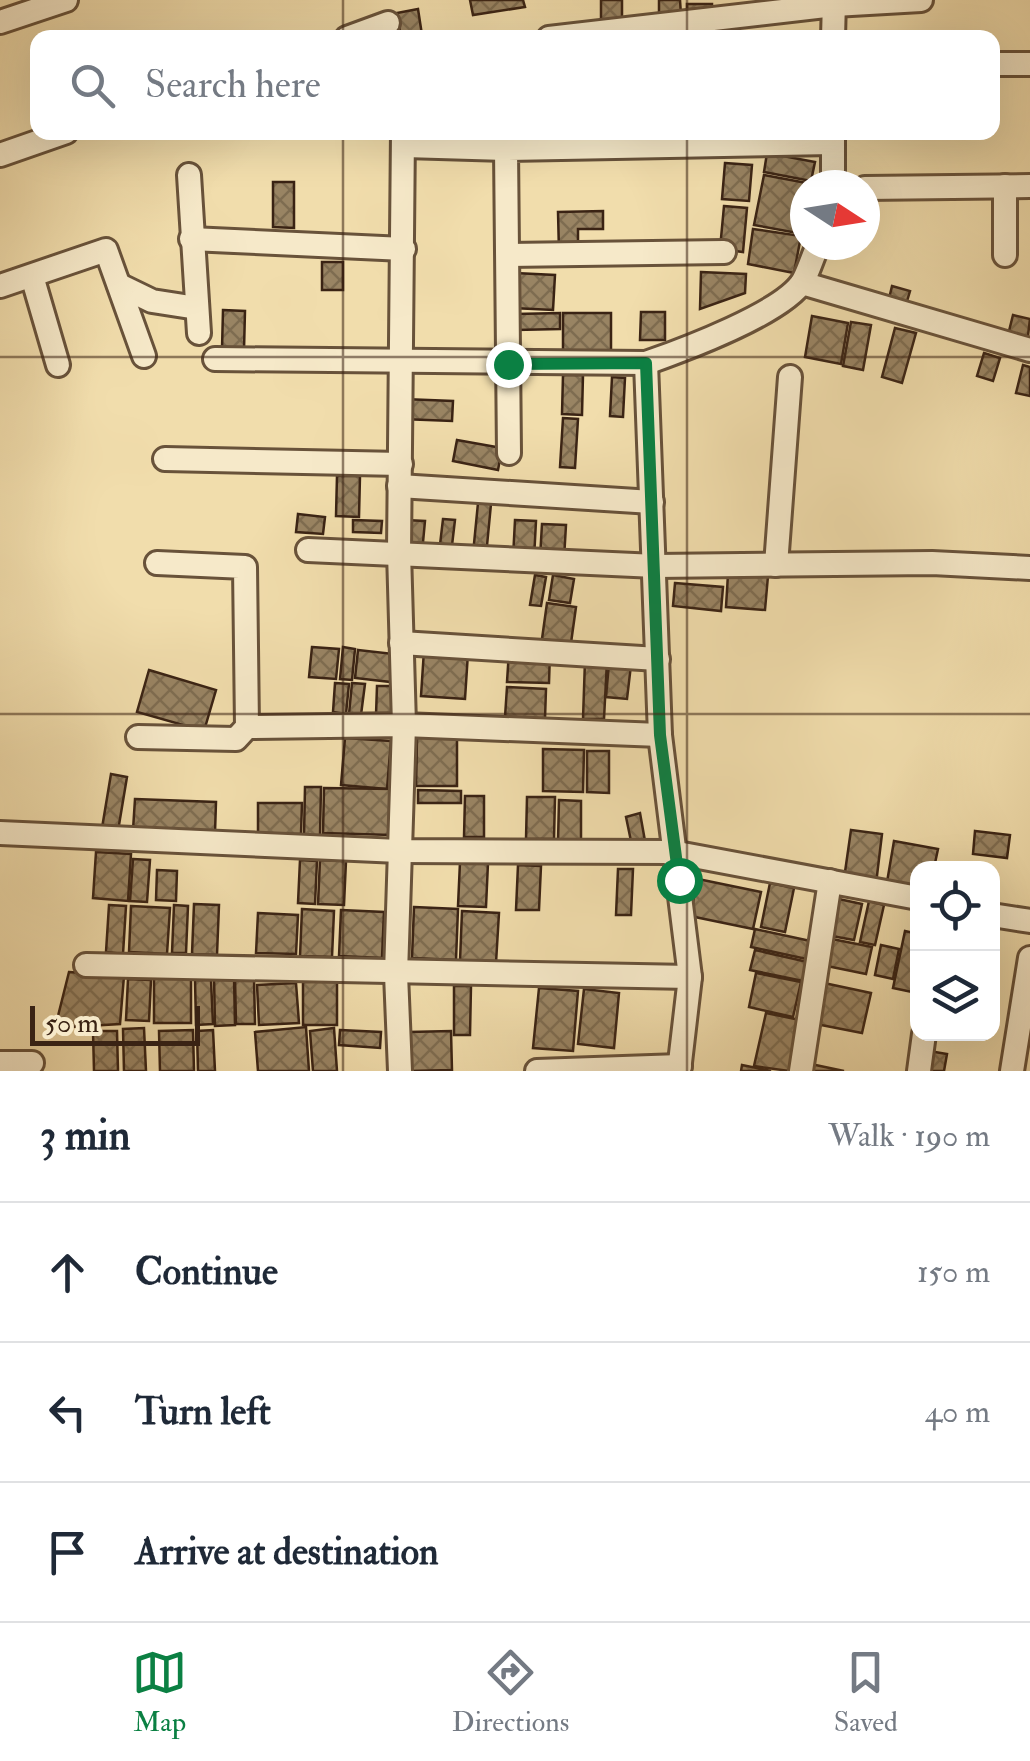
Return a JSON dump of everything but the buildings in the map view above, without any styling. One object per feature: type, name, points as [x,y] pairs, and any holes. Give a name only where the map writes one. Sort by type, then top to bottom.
[{"type":"street","points":[[0,22],[66,0]]},
{"type":"street","points":[[613,30],[834,2],[920,0]]},
{"type":"street","points":[[834,2],[834,30]]},
{"type":"street","points":[[1000,64],[1030,64]]},
{"type":"street","points":[[0,155],[43,140]]},
{"type":"street","points":[[400,1071],[396,974],[404,725],[399,552],[404,140]]},
{"type":"street","points":[[414,140],[506,149],[774,140]]},
{"type":"street","points":[[832,170],[833,140]]},
{"type":"street","points":[[506,149],[509,453]]},
{"type":"street","points":[[190,175],[199,333]]},
{"type":"street","points":[[1005,186],[1005,255]]},
{"type":"street","points":[[880,188],[1030,186]]},
{"type":"street","points":[[191,239],[404,249]]},
{"type":"street","points":[[0,286],[100,249],[110,254],[144,356]]},
{"type":"street","points":[[508,255],[724,252]]},
{"type":"street","points":[[215,358],[646,363],[703,342],[785,299],[802,283],[812,260]]},
{"type":"street","points":[[32,276],[58,365]]},
{"type":"street","points":[[802,283],[1030,350]]},
{"type":"street","points":[[118,285],[152,301],[197,308]]},
{"type":"street","points":[[537,1071],[680,1068],[690,977],[660,735],[646,363]]},
{"type":"street","points":[[776,564],[790,377]]},
{"type":"street","points":[[165,460],[400,475],[652,502]]},
{"type":"street","points":[[308,550],[656,566],[932,563],[1030,568]]},
{"type":"street","points":[[138,737],[236,739],[247,727],[245,568],[157,563]]},
{"type":"street","points":[[401,643],[658,659]]},
{"type":"street","points":[[247,727],[404,725],[660,735]]},
{"type":"street","points":[[0,833],[399,851],[672,852],[910,896]]},
{"type":"street","points":[[801,1071],[830,880]]},
{"type":"street","points":[[1000,916],[1030,921]]},
{"type":"street","points":[[1012,1071],[1030,958]]},
{"type":"street","points":[[86,965],[690,977]]},
{"type":"street","points":[[919,1071],[923,1041]]},
{"type":"street","points":[[0,1062],[32,1063]]},
{"type":"route","points":[[508,364],[646,363],[660,735],[672,852],[679,880]]}]
